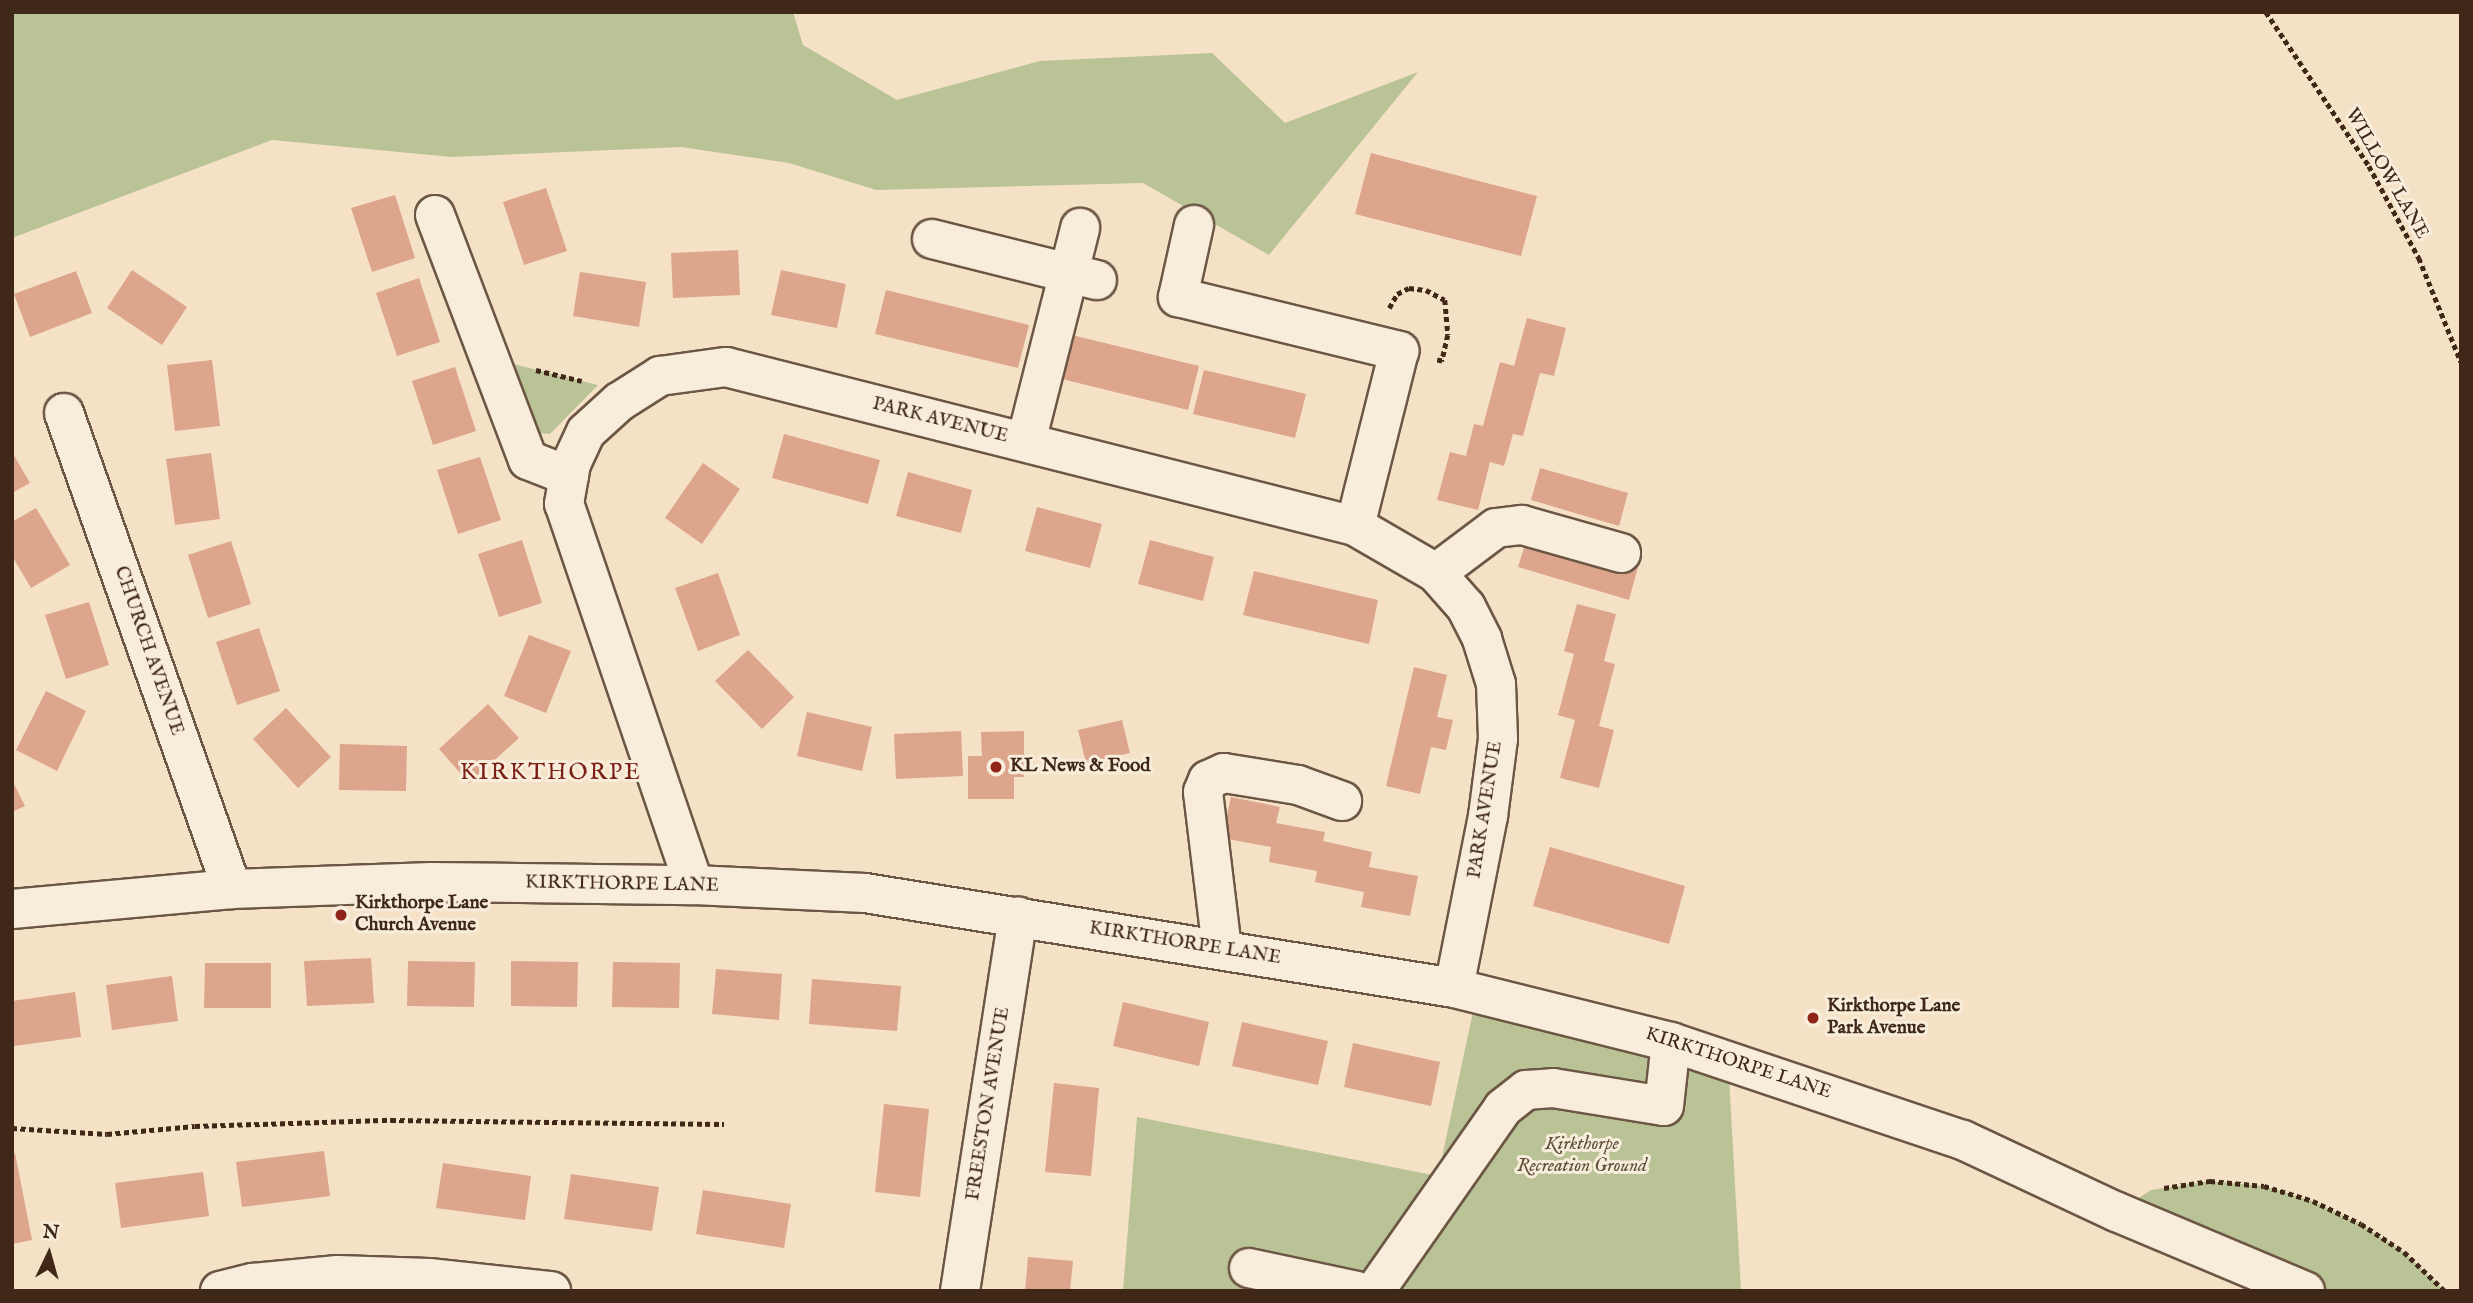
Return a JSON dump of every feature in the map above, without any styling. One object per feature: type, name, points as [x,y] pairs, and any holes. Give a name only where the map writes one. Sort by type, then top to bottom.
[{"type":"street","points":[[435,215],[528,460],[569,476]]},
{"type":"street","points":[[1194,225],[1178,297],[1399,351],[1355,526]]},
{"type":"street","points":[[1026,442],[1083,276],[1080,228]]},
{"type":"street","points":[[932,239],[1083,276]]},
{"type":"street","name":"PARK AVENUE","points":[[694,885],[564,504],[569,476],[586,432],[632,393],[660,376],[726,367],[1355,526],[1436,573],[1466,607],[1482,639],[1496,684],[1497,711],[1488,816],[1454,988]]},
{"type":"street","name":"CHURCH AVENUE","points":[[64,413],[232,889]]},
{"type":"street","points":[[1436,573],[1496,528],[1522,525],[1620,552]]},
{"type":"street","points":[[1222,950],[1203,792],[1208,780],[1224,773],[1237,775],[1298,785],[1342,801]]},
{"type":"street","name":"KIRKTHORPE LANE","points":[[12,909],[232,889],[432,882],[694,885],[865,893],[1454,988],[1671,1042],[1963,1140],[2117,1212],[2305,1291]]},
{"type":"street","name":"FREESTON AVENUE","points":[[960,1291],[1018,916]]},
{"type":"street","points":[[1375,1291],[1503,1108],[1526,1090],[1553,1088],[1664,1106],[1671,1042]]},
{"type":"street","points":[[1249,1268],[1357,1291]]},
{"type":"street","points":[[219,1291],[253,1283],[338,1275],[429,1278],[551,1291]]},
{"type":"path","name":"WILLOW LANE","points":[[2266,12],[2369,166],[2419,258],[2461,362]]},
{"type":"path","points":[[491,362],[632,393]]},
{"type":"path","points":[[12,1128],[107,1135],[195,1126],[391,1120],[724,1124]]},
{"type":"path","points":[[2117,1212],[2151,1190],[2210,1181],[2264,1186],[2313,1201],[2361,1224],[2404,1252],[2445,1291]]},
{"type":"green space","points":[[12,12],[793,12],[803,45],[897,100],[1040,61],[1212,53],[1285,123],[1418,72],[1269,255],[1143,183],[876,190],[789,163],[681,147],[452,157],[272,140],[12,238]]},
{"type":"green space","points":[[505,362],[598,385],[550,434],[537,433]]},
{"type":"green space","name":"Kirkthorpe Recreation Ground","points":[[1477,993],[1728,1059],[1741,1291],[1123,1291],[1137,1117],[1438,1176]]},
{"type":"green space","points":[[2210,1181],[2264,1186],[2313,1201],[2361,1224],[2404,1252],[2445,1291],[2305,1291],[2117,1212],[2151,1190]]},
{"type":"building","points":[[1371,153],[1537,196],[1521,256],[1355,214]]},
{"type":"building","points":[[546,188],[567,251],[524,265],[503,202]]},
{"type":"building","points":[[395,195],[415,258],[372,272],[351,208]]},
{"type":"building","points":[[738,250],[740,295],[673,298],[671,253]]},
{"type":"building","points":[[132,270],[187,307],[162,345],[107,308]]},
{"type":"building","points":[[781,270],[846,284],[837,328],[771,315]]},
{"type":"building","points":[[76,271],[92,313],[30,337],[14,294]]},
{"type":"building","points":[[580,272],[646,282],[639,327],[573,316]]},
{"type":"building","points":[[419,278],[440,342],[397,356],[376,293]]},
{"type":"building","points":[[886,290],[1029,325],[1018,368],[875,334]]},
{"type":"building","points":[[1527,318],[1566,328],[1554,376],[1540,373],[1523,436],[1513,434],[1504,466],[1490,462],[1478,510],[1437,500],[1450,452],[1466,456],[1474,424],[1483,426],[1500,362],[1514,366]]},
{"type":"building","points":[[1072,335],[1199,366],[1188,410],[1062,379]]},
{"type":"building","points":[[212,360],[220,426],[175,431],[167,365]]},
{"type":"building","points":[[455,367],[476,431],[433,445],[412,381]]},
{"type":"building","points":[[1204,370],[1306,394],[1295,438],[1193,414]]},
{"type":"building","points":[[784,434],[880,460],[868,504],[772,478]]},
{"type":"building","points":[[12,452],[30,483],[12,493]]},
{"type":"building","points":[[211,453],[220,519],[175,525],[166,459]]},
{"type":"building","points":[[480,457],[501,520],[458,534],[437,470]]},
{"type":"building","points":[[703,463],[740,489],[702,544],[665,518]]},
{"type":"building","points":[[1540,468],[1628,493],[1619,526],[1531,500]]},
{"type":"building","points":[[908,472],[972,490],[961,533],[896,516]]},
{"type":"building","points":[[1037,507],[1102,524],[1090,568],[1025,551]]},
{"type":"building","points":[[36,508],[70,565],[31,588],[12,556],[12,522]]},
{"type":"building","points":[[1528,535],[1638,567],[1629,600],[1518,567]]},
{"type":"building","points":[[522,540],[542,603],[499,617],[478,554]]},
{"type":"building","points":[[1150,540],[1214,557],[1203,601],[1138,584]]},
{"type":"building","points":[[231,541],[251,604],[208,618],[188,555]]},
{"type":"building","points":[[1254,571],[1378,600],[1369,644],[1243,615]]},
{"type":"building","points":[[718,573],[740,635],[698,651],[675,588]]},
{"type":"building","points":[[89,602],[109,665],[66,679],[45,615]]},
{"type":"building","points":[[1577,604],[1616,614],[1604,661],[1615,664],[1599,726],[1614,730],[1599,788],[1560,778],[1575,720],[1558,715],[1574,654],[1564,651]]},
{"type":"building","points":[[259,628],[280,691],[237,705],[216,642]]},
{"type":"building","points":[[529,635],[571,651],[546,713],[504,696]]},
{"type":"building","points":[[748,650],[794,697],[762,729],[715,681]]},
{"type":"building","points":[[1414,667],[1447,675],[1437,717],[1453,720],[1446,750],[1431,747],[1420,794],[1386,786]]},
{"type":"building","points":[[46,691],[86,711],[57,771],[16,750]]},
{"type":"building","points":[[488,704],[519,738],[469,783],[439,749]]},
{"type":"building","points":[[286,708],[331,757],[298,788],[253,739]]},
{"type":"building","points":[[807,712],[872,727],[862,771],[797,756]]},
{"type":"building","points":[[1122,720],[1130,753],[1086,763],[1078,730]]},
{"type":"building","points":[[961,731],[963,776],[896,779],[894,734]]},
{"type":"building","name":"KL News & Food","points":[[1024,731],[1024,777],[1014,777],[1014,799],[968,799],[968,756],[982,756],[981,732]]},
{"type":"building","points":[[340,744],[407,746],[406,791],[339,790]]},
{"type":"building","points":[[12,780],[25,806],[12,812]]},
{"type":"building","points":[[1231,797],[1280,807],[1276,823],[1325,832],[1323,841],[1372,852],[1369,867],[1418,876],[1410,916],[1361,907],[1364,892],[1315,882],[1317,871],[1269,862],[1271,847],[1222,838]]},
{"type":"building","points":[[1550,847],[1685,886],[1669,944],[1533,906]]},
{"type":"building","points":[[371,958],[374,1003],[307,1006],[304,961]]},
{"type":"building","points":[[408,961],[475,962],[474,1007],[407,1006]]},
{"type":"building","points":[[511,961],[578,962],[577,1007],[511,1006]]},
{"type":"building","points":[[613,962],[680,963],[679,1008],[612,1007]]},
{"type":"building","points":[[205,963],[271,963],[271,1008],[204,1008]]},
{"type":"building","points":[[716,969],[782,974],[779,1020],[712,1014]]},
{"type":"building","points":[[172,976],[178,1021],[112,1030],[106,985]]},
{"type":"building","points":[[812,979],[901,986],[897,1031],[809,1024]]},
{"type":"building","points":[[75,992],[81,1037],[14,1046],[12,1001]]},
{"type":"building","points":[[1123,1002],[1209,1022],[1199,1066],[1113,1046]]},
{"type":"building","points":[[1242,1022],[1328,1041],[1318,1085],[1232,1066]]},
{"type":"building","points":[[1353,1043],[1440,1062],[1431,1106],[1344,1087]]},
{"type":"building","points":[[1054,1083],[1099,1088],[1091,1176],[1045,1172]]},
{"type":"building","points":[[884,1104],[929,1109],[920,1197],[875,1192]]},
{"type":"building","points":[[324,1151],[330,1196],[242,1207],[236,1162]]},
{"type":"building","points":[[15,1153],[32,1240],[12,1244],[12,1154]]},
{"type":"building","points":[[443,1163],[531,1176],[525,1220],[436,1208]]},
{"type":"building","points":[[203,1172],[209,1216],[121,1228],[115,1183]]},
{"type":"building","points":[[571,1174],[659,1187],[652,1231],[564,1219]]},
{"type":"building","points":[[703,1190],[791,1204],[784,1248],[696,1234]]},
{"type":"building","points":[[1028,1257],[1073,1261],[1070,1291],[1025,1291]]},
{"type":"place","name":"KL News & Food","points":[[996,767]]},
{"type":"place","name":"Kirkthorpe Lane Church Avenue","points":[[341,915]]},
{"type":"place","name":"Kirkthorpe Lane Park Avenue","points":[[1813,1018]]},
{"type":"district","name":"KIRKTHORPE","points":[[551,773]]}]
